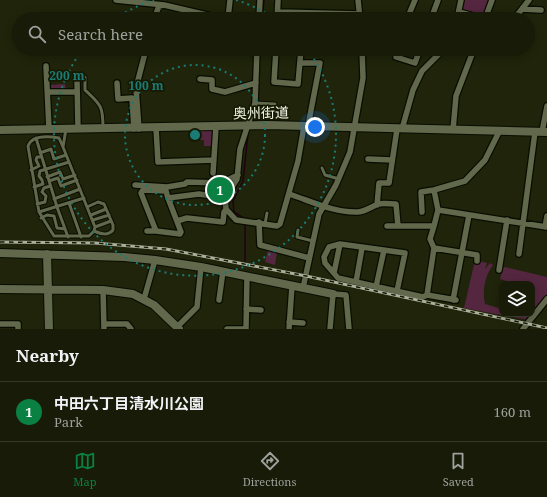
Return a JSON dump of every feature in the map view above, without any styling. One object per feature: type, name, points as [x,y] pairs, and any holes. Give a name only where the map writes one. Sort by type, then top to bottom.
[{"type":"street","points":[[116,0],[153,1],[195,12]]},
{"type":"street","points":[[174,7],[176,0]]},
{"type":"street","points":[[229,12],[230,0]]},
{"type":"street","points":[[259,12],[260,0]]},
{"type":"street","points":[[358,0],[359,12]]},
{"type":"street","points":[[410,12],[414,0]]},
{"type":"street","points":[[434,12],[438,0]]},
{"type":"street","points":[[459,12],[461,0]]},
{"type":"street","points":[[488,12],[492,0]]},
{"type":"street","points":[[520,12],[529,0]]},
{"type":"street","points":[[278,1],[278,12]]},
{"type":"street","points":[[156,12],[157,9],[164,5]]},
{"type":"street","points":[[522,9],[541,10]]},
{"type":"street","points":[[136,129],[136,88],[144,56]]},
{"type":"street","points":[[177,221],[187,218],[223,222],[226,208],[225,198],[238,175],[240,149],[247,126],[258,103],[256,83],[257,56]]},
{"type":"street","points":[[276,56],[274,82],[298,84],[300,56]]},
{"type":"street","points":[[303,288],[319,214],[339,179],[348,159],[363,78],[362,56]]},
{"type":"street","points":[[396,56],[415,63],[418,56]]},
{"type":"street","points":[[377,205],[379,183],[389,183],[392,160],[399,129],[413,90],[422,71],[437,56]]},
{"type":"street","points":[[453,130],[456,96],[471,56]]},
{"type":"street","points":[[226,208],[236,220],[246,220],[277,226],[280,224],[298,161],[320,63],[300,63]]},
{"type":"street","points":[[46,66],[49,129]]},
{"type":"street","points":[[200,79],[212,80],[212,89],[225,92],[256,83]]},
{"type":"street","points":[[77,80],[78,129]]},
{"type":"street","points":[[117,83],[118,99],[132,98],[136,129]]},
{"type":"street","points":[[48,92],[77,92]]},
{"type":"street","points":[[519,254],[547,106]]},
{"type":"street","name":"奥州街道","points":[[0,130],[306,126],[542,132]]},
{"type":"street","points":[[213,173],[216,127]]},
{"type":"street","points":[[156,128],[158,162],[214,160]]},
{"type":"street","points":[[422,212],[422,192],[466,181],[485,160],[500,130]]},
{"type":"street","points":[[368,159],[392,160]]},
{"type":"street","points":[[135,185],[168,187],[185,184],[187,182],[221,183],[238,175]]},
{"type":"street","points":[[148,231],[180,234],[181,232],[166,191],[143,190],[141,193],[156,231]]},
{"type":"street","points":[[427,295],[434,248],[430,239],[438,210],[434,190]]},
{"type":"street","points":[[168,198],[199,194],[225,198]]},
{"type":"street","points":[[289,194],[325,205],[331,209],[359,212],[369,210],[377,205],[396,204],[398,226]]},
{"type":"street","points":[[438,210],[546,227],[547,216]]},
{"type":"street","points":[[397,291],[405,253],[340,244],[329,247],[324,257],[325,262],[338,278],[423,297],[427,295],[455,300],[469,215]]},
{"type":"street","points":[[499,270],[507,220]]},
{"type":"street","points":[[262,223],[260,245],[309,258]]},
{"type":"street","points":[[387,226],[434,226]]},
{"type":"street","points":[[334,273],[340,244]]},
{"type":"street","points":[[356,282],[362,248]]},
{"type":"street","points":[[434,248],[477,255],[477,261]]},
{"type":"street","points":[[376,287],[384,250]]},
{"type":"street","points":[[0,253],[124,257],[155,260],[201,267],[333,294],[346,295],[349,329]]},
{"type":"street","points":[[47,254],[48,329]]},
{"type":"street","points":[[144,299],[155,260]]},
{"type":"street","points":[[0,289],[103,290],[127,292],[154,305],[178,328],[197,307],[201,267]]},
{"type":"street","points":[[219,300],[223,272]]},
{"type":"street","points":[[227,329],[246,329],[247,276]]},
{"type":"street","points":[[289,329],[292,286]]},
{"type":"street","points":[[103,290],[104,326],[127,324],[131,329]]},
{"type":"street","points":[[330,329],[333,294]]},
{"type":"street","points":[[523,329],[547,299]]},
{"type":"street","points":[[246,309],[261,310]]},
{"type":"street","points":[[289,322],[303,323]]},
{"type":"street","points":[[0,324],[18,324],[18,329]]},
{"type":"lane","points":[[85,77],[85,90],[98,103],[103,112],[103,129]]},
{"type":"lane","points":[[258,103],[275,104]]},
{"type":"lane","points":[[63,147],[66,129]]},
{"type":"lane","points":[[36,138],[54,199],[68,237]]},
{"type":"lane","points":[[36,138],[59,138],[63,147],[95,227],[94,231],[88,236],[54,236],[39,212],[27,148],[30,141],[36,138]]},
{"type":"lane","points":[[40,152],[50,150],[54,158],[66,155]]},
{"type":"lane","points":[[31,170],[39,166],[36,160],[37,158],[41,157]]},
{"type":"lane","points":[[34,187],[43,184],[39,173],[69,162]]},
{"type":"lane","points":[[322,168],[325,175],[339,179]]},
{"type":"lane","points":[[47,176],[60,172],[63,179],[75,175]]},
{"type":"lane","points":[[49,181],[58,178],[61,186],[77,180]]},
{"type":"lane","points":[[37,204],[45,202],[46,196],[42,192],[44,188],[50,186]]},
{"type":"lane","points":[[54,199],[80,189]]},
{"type":"lane","points":[[39,212],[84,198]]},
{"type":"lane","points":[[87,207],[101,202],[104,204],[112,221],[113,225],[111,232],[101,234],[94,231]]},
{"type":"lane","points":[[69,203],[81,237]]},
{"type":"lane","points":[[90,215],[106,209]]},
{"type":"lane","points":[[262,223],[267,213]]},
{"type":"lane","points":[[42,218],[47,215],[54,216],[57,228],[65,229]]},
{"type":"lane","points":[[93,220],[109,215]]},
{"type":"lane","points":[[95,227],[112,221]]},
{"type":"lane","points":[[298,230],[297,237],[313,241]]},
{"type":"shaded area","points":[[464,0],[488,0],[484,12],[471,12],[462,7]]},
{"type":"shaded area","points":[[65,84],[66,89],[50,90],[50,85]]},
{"type":"shaded area","points":[[194,131],[214,131],[213,146],[204,146],[204,140],[194,140]]},
{"type":"shaded area","points":[[236,178],[225,196],[211,194],[212,184]]},
{"type":"shaded area","points":[[268,250],[277,252],[275,265],[265,262]]},
{"type":"shaded area","points":[[475,260],[487,263],[485,269],[490,263],[493,265],[488,273],[485,283],[485,304],[499,308],[499,315],[464,308]]},
{"type":"shaded area","points":[[505,267],[547,277],[547,294],[535,312],[535,281],[506,281],[500,279],[503,268]]},
{"type":"shaded area","points":[[512,317],[532,317],[528,320]]},
{"type":"waterway","points":[[263,12],[264,0]]},
{"type":"waterway","points":[[253,121],[258,104]]},
{"type":"waterway","points":[[245,219],[234,212],[233,201],[243,181],[248,134]]},
{"type":"waterway","points":[[245,223],[245,261]]},
{"type":"railway","points":[[0,242],[95,243],[166,249],[306,276],[547,328]]},
{"type":"place","name":"中田六丁目清水川公園","points":[[220,190]]}]
